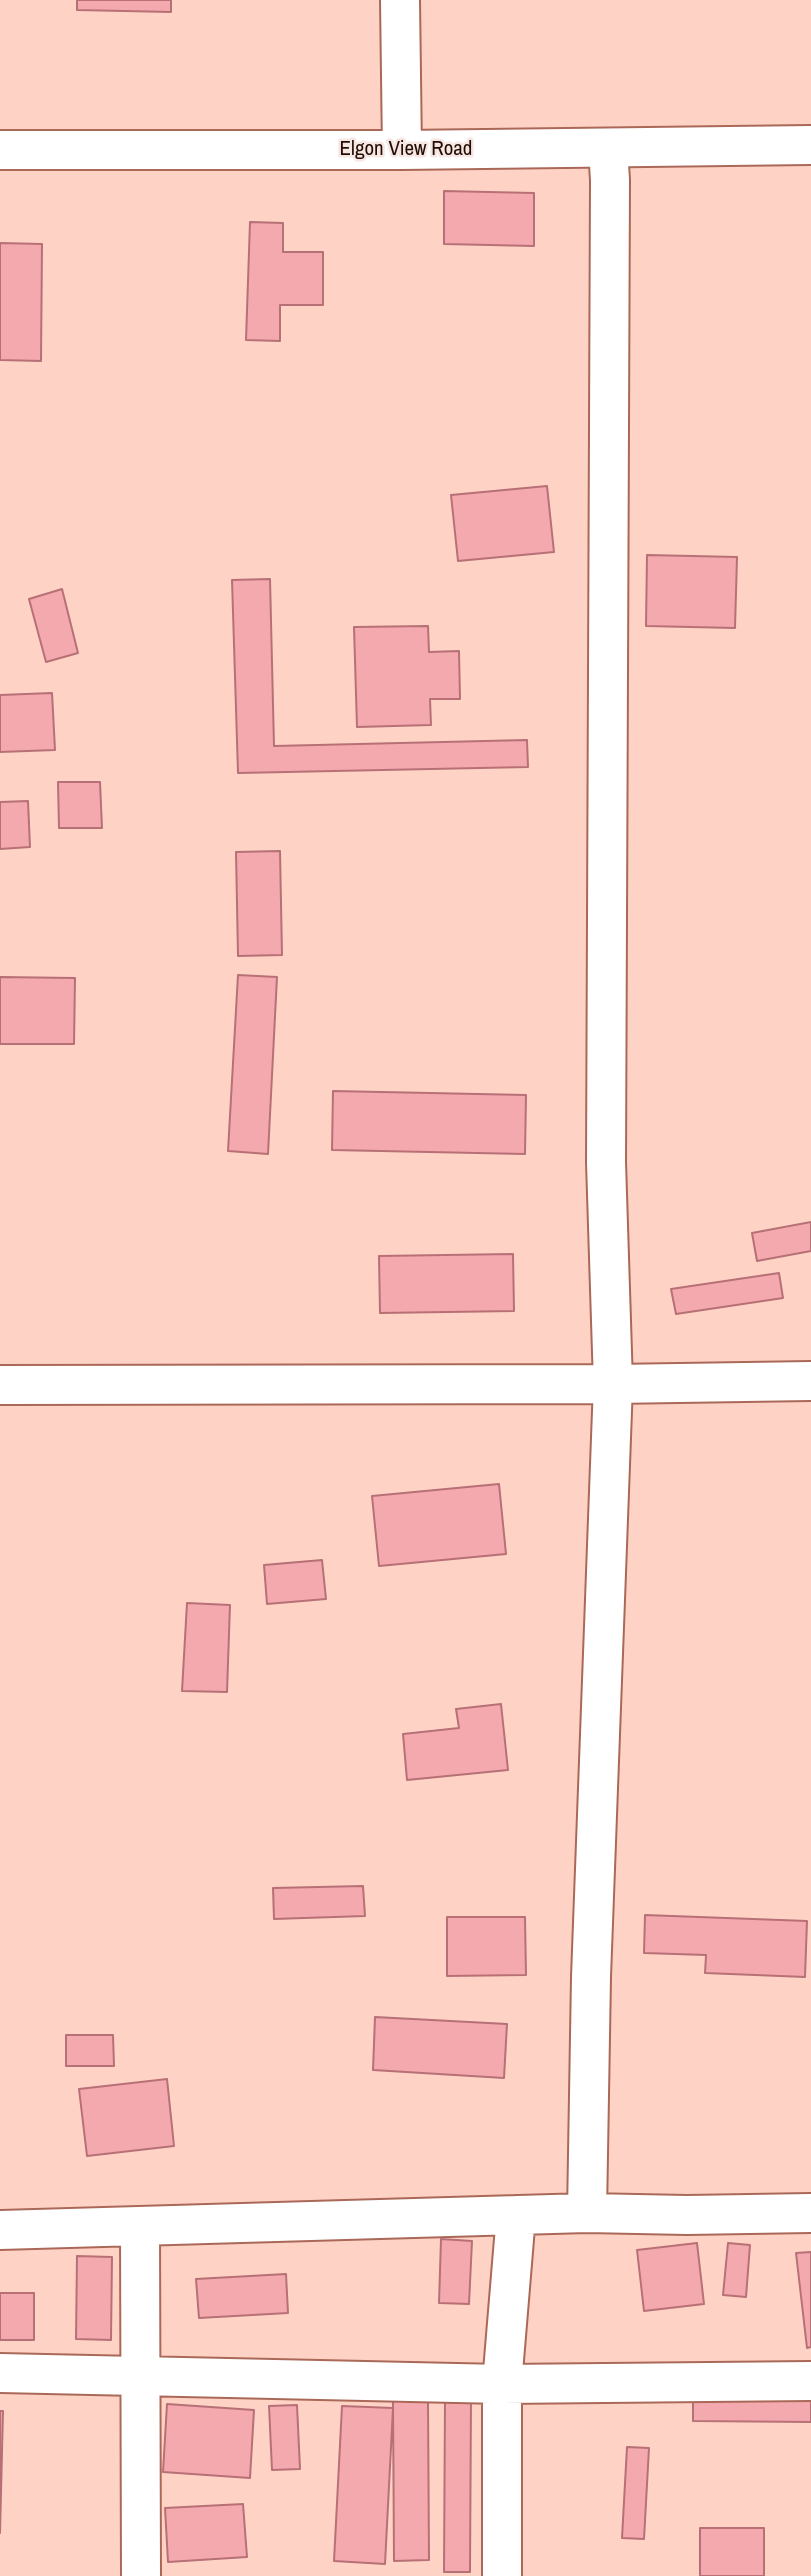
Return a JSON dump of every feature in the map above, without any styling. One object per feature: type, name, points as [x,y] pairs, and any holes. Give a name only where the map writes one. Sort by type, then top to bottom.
[{"type":"street","points":[[400,0],[402,150]]},
{"type":"street","name":"Elgon View Road","points":[[0,150],[402,150],[811,145]]},
{"type":"street","points":[[587,2213],[591,2004],[613,1384],[606,1162],[610,221],[608,148]]},
{"type":"street","points":[[0,1385],[811,1381]]},
{"type":"street","points":[[0,2230],[587,2213],[687,2216],[811,2214]]},
{"type":"street","points":[[502,2576],[502,2384],[516,2215]]},
{"type":"street","points":[[140,2227],[141,2576]]},
{"type":"street","points":[[0,2373],[502,2384],[811,2381]]},
{"type":"building","points":[[77,0],[171,0],[171,12],[77,10]]},
{"type":"building","points":[[444,191],[534,193],[534,246],[444,244]]},
{"type":"building","points":[[250,222],[283,223],[283,252],[323,252],[323,305],[280,305],[280,341],[246,340]]},
{"type":"building","points":[[0,243],[42,244],[41,361],[0,360]]},
{"type":"building","points":[[547,486],[554,552],[458,561],[451,495]]},
{"type":"building","points":[[647,555],[737,557],[735,628],[646,626]]},
{"type":"building","points":[[270,579],[274,746],[527,740],[528,767],[238,773],[232,580]]},
{"type":"building","points":[[62,589],[78,653],[46,662],[29,599]]},
{"type":"building","points":[[428,626],[429,652],[459,651],[460,699],[430,699],[431,725],[357,727],[354,627]]},
{"type":"building","points":[[52,693],[55,750],[0,752],[0,695]]},
{"type":"building","points":[[58,782],[100,782],[102,828],[59,828]]},
{"type":"building","points":[[28,801],[30,847],[0,849],[0,802]]},
{"type":"building","points":[[280,851],[282,955],[238,956],[236,852]]},
{"type":"building","points":[[238,975],[277,977],[268,1154],[228,1151]]},
{"type":"building","points":[[0,977],[75,978],[74,1044],[0,1044]]},
{"type":"building","points":[[333,1091],[526,1095],[525,1154],[332,1150]]},
{"type":"building","points":[[811,1222],[811,1251],[757,1261],[752,1233]]},
{"type":"building","points":[[513,1254],[514,1311],[380,1313],[379,1256]]},
{"type":"building","points":[[779,1273],[783,1298],[676,1314],[671,1289]]},
{"type":"building","points":[[499,1484],[506,1554],[379,1566],[372,1496]]},
{"type":"building","points":[[322,1560],[326,1599],[267,1604],[264,1565]]},
{"type":"building","points":[[187,1603],[230,1605],[227,1692],[182,1691]]},
{"type":"building","points":[[501,1704],[508,1770],[407,1780],[403,1734],[459,1728],[456,1709]]},
{"type":"building","points":[[363,1886],[365,1916],[274,1919],[273,1888]]},
{"type":"building","points":[[645,1915],[807,1921],[805,1977],[705,1973],[706,1955],[644,1953]]},
{"type":"building","points":[[447,1917],[525,1917],[526,1975],[447,1976]]},
{"type":"building","points":[[375,2017],[507,2024],[504,2078],[373,2070]]},
{"type":"building","points":[[66,2035],[113,2035],[114,2066],[66,2066]]},
{"type":"building","points":[[167,2079],[174,2146],[87,2156],[79,2089]]},
{"type":"building","points":[[441,2239],[472,2241],[469,2304],[439,2303]]},
{"type":"building","points":[[697,2243],[704,2304],[644,2311],[637,2250]]},
{"type":"building","points":[[728,2243],[750,2245],[746,2297],[723,2295]]},
{"type":"building","points":[[811,2252],[811,2347],[807,2348],[796,2253]]},
{"type":"building","points":[[77,2256],[112,2257],[111,2340],[76,2339]]},
{"type":"building","points":[[286,2274],[288,2313],[199,2318],[196,2279]]},
{"type":"building","points":[[0,2293],[34,2293],[34,2340],[0,2340]]},
{"type":"building","points":[[445,2396],[471,2396],[470,2572],[444,2572]]},
{"type":"building","points":[[693,2397],[811,2398],[811,2422],[693,2421]]},
{"type":"building","points":[[393,2401],[428,2401],[429,2560],[394,2561]]},
{"type":"building","points":[[167,2404],[254,2410],[250,2478],[163,2472]]},
{"type":"building","points":[[297,2405],[300,2469],[272,2470],[269,2406]]},
{"type":"building","points":[[342,2406],[393,2408],[385,2564],[334,2561]]},
{"type":"building","points":[[0,2411],[3,2411],[0,2533]]},
{"type":"building","points":[[627,2447],[649,2448],[644,2539],[622,2538]]},
{"type":"building","points":[[243,2504],[247,2557],[168,2562],[165,2508]]},
{"type":"building","points":[[700,2528],[764,2528],[764,2576],[700,2576]]}]
